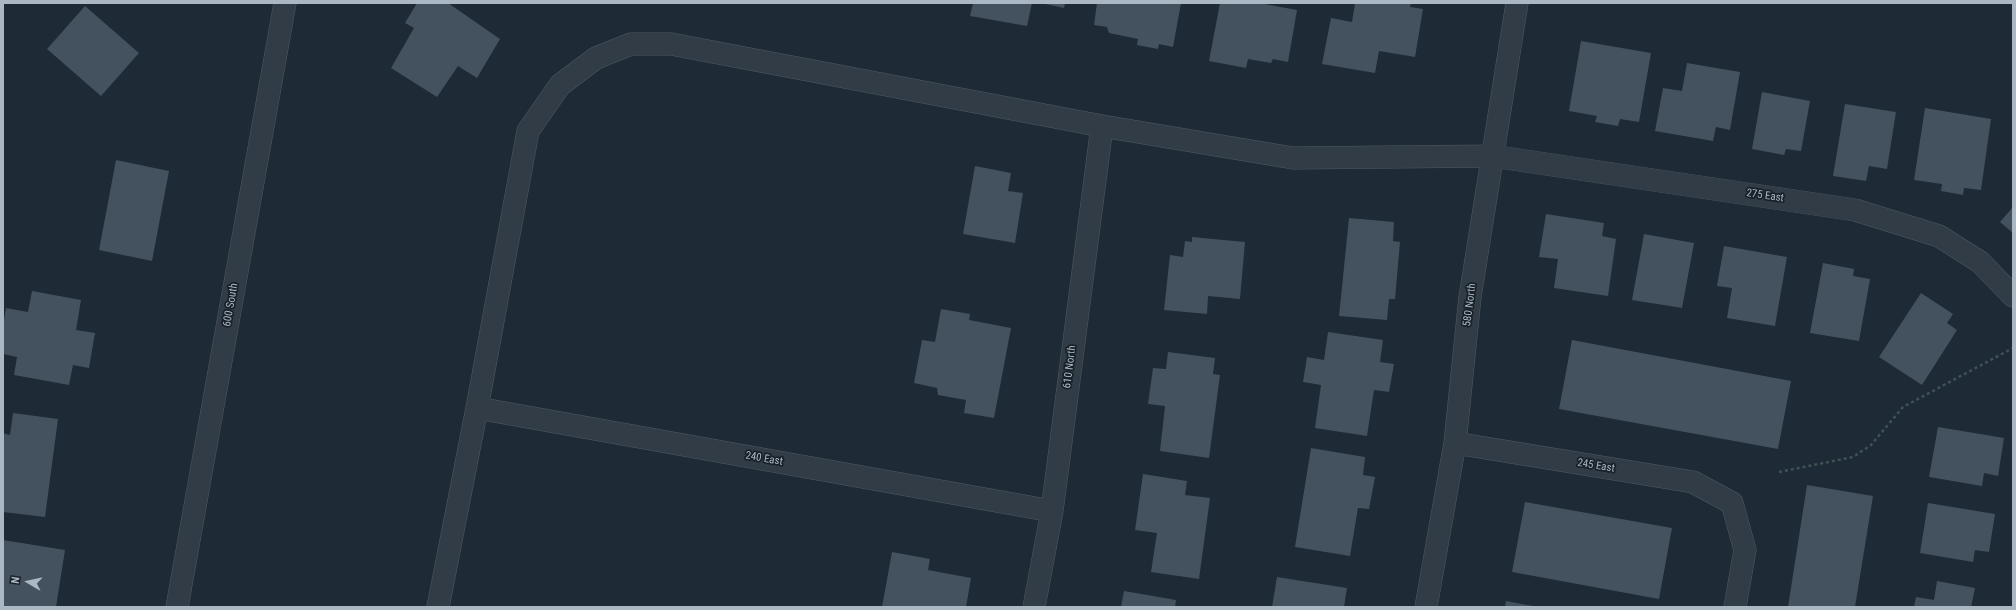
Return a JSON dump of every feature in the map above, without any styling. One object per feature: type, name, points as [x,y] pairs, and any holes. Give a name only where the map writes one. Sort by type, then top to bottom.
[{"type":"street","name":"600 South","points":[[177,607],[285,3]]},
{"type":"street","name":"580 North","points":[[1426,607],[1455,443],[1470,297],[1517,3]]},
{"type":"street","name":"275 East","points":[[438,607],[477,408],[528,131],[560,85],[596,58],[631,44],[670,44],[1102,126],[1293,158],[1492,156],[1855,210],[1939,236],[1980,262],[2013,296]]},
{"type":"street","name":"610 North","points":[[1034,607],[1052,511],[1102,126]]},
{"type":"street","name":"240 East","points":[[477,408],[1052,511]]},
{"type":"street","name":"245 East","points":[[1455,443],[1693,482],[1732,503],[1745,550],[1735,607]]},
{"type":"path","points":[[1780,472],[1853,457],[1871,445],[1903,407],[2013,348]]},
{"type":"building","points":[[417,3],[448,3],[500,39],[477,78],[458,66],[437,97],[391,68],[414,28],[405,23]]},
{"type":"building","points":[[973,3],[1032,3],[1027,26],[970,16]]},
{"type":"building","points":[[1041,3],[1065,3],[1064,8]]},
{"type":"building","points":[[1097,3],[1181,3],[1173,47],[1159,44],[1158,49],[1137,45],[1138,39],[1109,33],[1107,27],[1094,25]]},
{"type":"building","points":[[1220,3],[1259,3],[1297,10],[1288,62],[1273,59],[1271,63],[1248,59],[1246,68],[1209,61]]},
{"type":"building","points":[[1355,3],[1411,3],[1410,7],[1423,9],[1415,57],[1379,51],[1375,73],[1322,64],[1331,18],[1352,22]]},
{"type":"building","points":[[85,6],[139,53],[101,96],[47,49]]},
{"type":"building","points":[[1581,41],[1651,53],[1639,122],[1620,119],[1618,126],[1595,122],[1597,116],[1569,111]]},
{"type":"building","points":[[1687,63],[1740,72],[1730,130],[1716,127],[1713,141],[1655,131],[1663,88],[1682,91]]},
{"type":"building","points":[[1762,92],[1810,101],[1801,151],[1786,149],[1784,155],[1752,149]]},
{"type":"building","points":[[1845,104],[1896,112],[1887,169],[1869,166],[1866,181],[1833,176]]},
{"type":"building","points":[[1925,108],[1991,119],[1981,190],[1964,188],[1963,195],[1941,191],[1942,184],[1914,180]]},
{"type":"building","points":[[116,160],[169,171],[152,261],[99,250]]},
{"type":"building","points":[[975,166],[1011,173],[1008,191],[1023,193],[1015,243],[963,234]]},
{"type":"building","points":[[2013,207],[2013,233],[2000,222]]},
{"type":"building","points":[[1546,214],[1604,223],[1602,236],[1616,239],[1608,296],[1554,288],[1558,259],[1539,257]]},
{"type":"building","points":[[1349,218],[1394,222],[1393,241],[1400,242],[1395,299],[1389,299],[1387,320],[1339,316]]},
{"type":"building","points":[[1644,234],[1694,243],[1682,308],[1632,300]]},
{"type":"building","points":[[1192,237],[1245,242],[1240,299],[1208,296],[1207,314],[1164,310],[1170,255],[1183,257],[1185,241],[1192,242]]},
{"type":"building","points":[[1724,246],[1787,257],[1775,326],[1727,318],[1732,288],[1717,286]]},
{"type":"building","points":[[1823,263],[1854,269],[1853,276],[1870,279],[1859,341],[1810,333]]},
{"type":"building","points":[[32,291],[81,300],[76,330],[95,333],[89,368],[73,365],[69,385],[14,375],[17,357],[3,354],[3,326],[6,308],[28,312]]},
{"type":"building","points":[[1921,293],[1953,314],[1947,323],[1957,330],[1922,385],[1879,357]]},
{"type":"building","points":[[941,309],[970,314],[969,320],[1011,328],[994,418],[964,413],[966,400],[938,395],[937,388],[914,383],[922,340],[935,342]]},
{"type":"building","points":[[1328,332],[1383,340],[1380,362],[1394,364],[1389,392],[1374,390],[1367,436],[1315,428],[1321,385],[1303,382],[1307,357],[1324,360]]},
{"type":"building","points":[[1572,340],[1791,381],[1778,449],[1559,409]]},
{"type":"building","points":[[1168,352],[1215,358],[1213,374],[1220,375],[1209,458],[1160,451],[1165,406],[1148,404],[1153,368],[1166,369]]},
{"type":"building","points":[[13,413],[58,419],[45,517],[3,512],[3,433],[10,435]]},
{"type":"building","points":[[1938,427],[2004,438],[1998,476],[1984,473],[1982,486],[1929,477]]},
{"type":"building","points":[[1311,448],[1365,457],[1363,475],[1375,477],[1369,509],[1358,508],[1350,556],[1295,547]]},
{"type":"building","points":[[1143,474],[1187,481],[1185,495],[1210,498],[1199,579],[1151,572],[1157,533],[1135,530]]},
{"type":"building","points":[[1807,485],[1873,496],[1855,607],[1788,607]]},
{"type":"building","points":[[1525,502],[1672,528],[1659,599],[1512,572]]},
{"type":"building","points":[[1928,503],[1995,514],[1989,552],[1975,550],[1973,562],[1920,553]]},
{"type":"building","points":[[3,540],[65,550],[56,607],[3,607]]},
{"type":"building","points":[[892,552],[930,559],[928,570],[971,578],[966,607],[882,607]]},
{"type":"building","points":[[1277,577],[1347,588],[1344,607],[1272,607]]},
{"type":"building","points":[[1937,581],[1975,588],[1971,607],[1914,607],[1916,597],[1934,600]]},
{"type":"building","points":[[1124,591],[1176,600],[1175,607],[1121,607]]},
{"type":"building","points":[[1506,601],[1533,606],[1533,607],[1505,607]]}]
